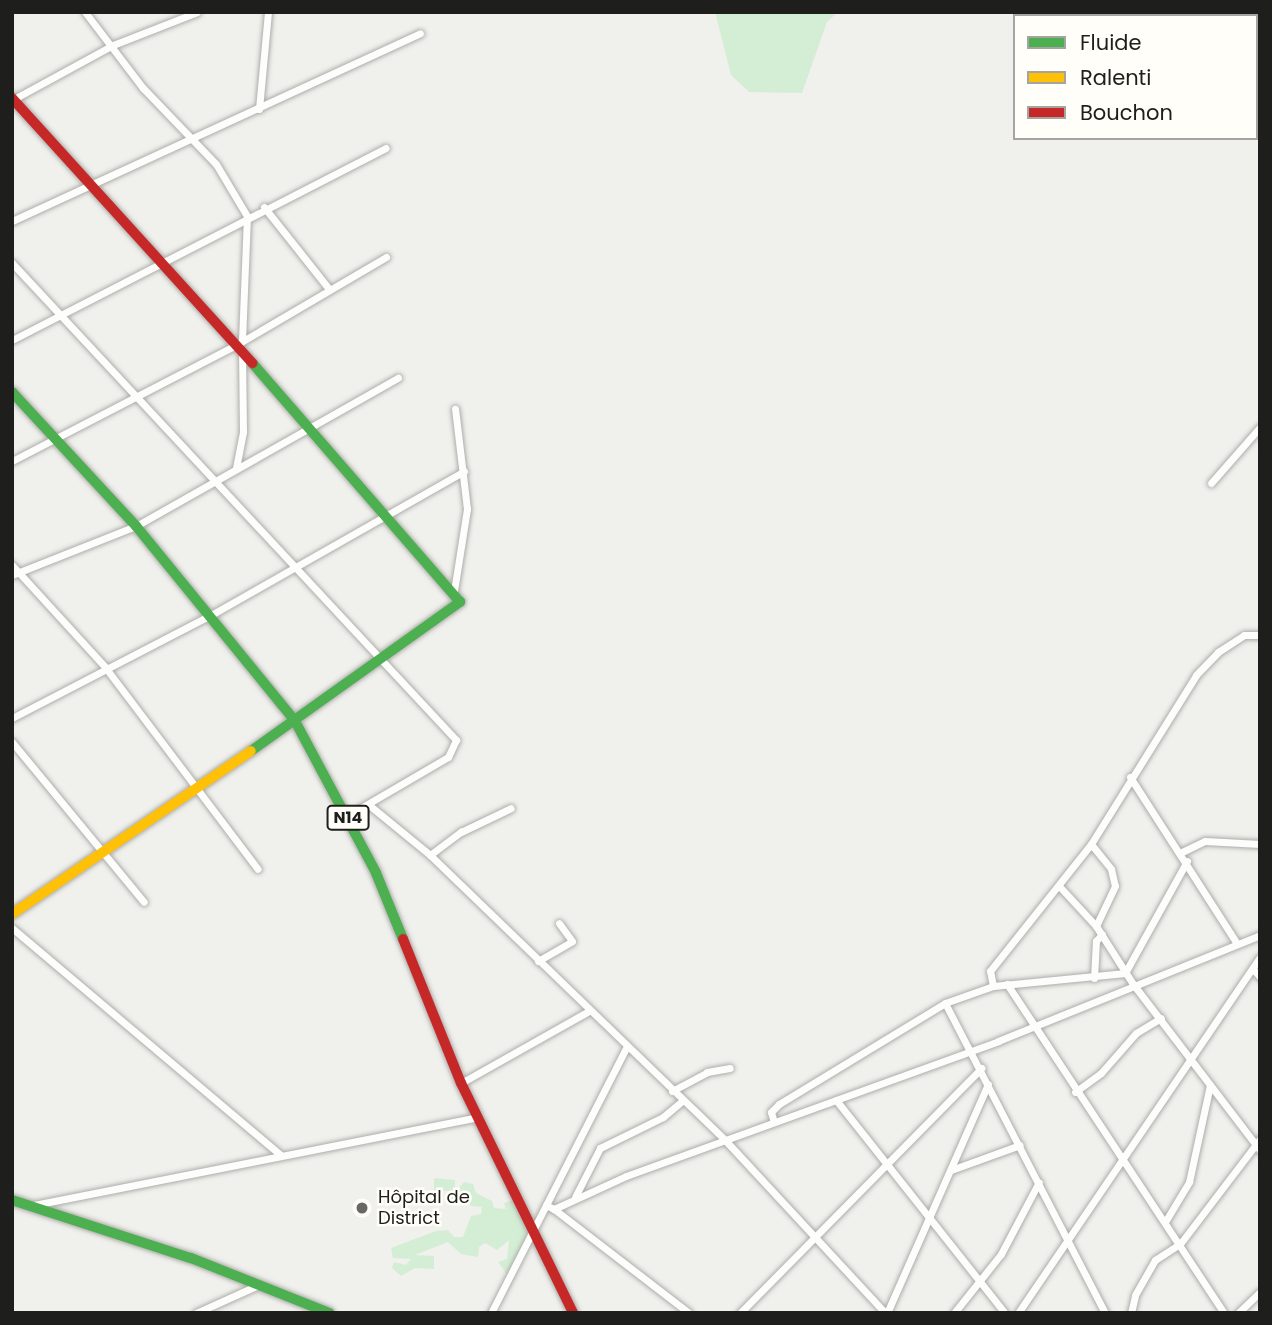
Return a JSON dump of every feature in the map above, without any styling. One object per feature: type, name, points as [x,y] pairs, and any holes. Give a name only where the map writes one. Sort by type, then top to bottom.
[{"type":"main road","points":[[12,914],[295,721],[376,659],[454,610],[460,601],[240,346],[13,99]]},
{"type":"main road","name":"N14","points":[[12,392],[60,438],[136,526],[295,721],[376,873],[461,1083],[573,1313]]},
{"type":"main road","points":[[12,1200],[191,1258],[256,1286],[306,1300],[329,1313]]},
{"type":"street","points":[[85,12],[144,88],[196,140],[247,216],[240,346],[243,432],[236,468]]},
{"type":"street","points":[[13,99],[113,45],[197,12]]},
{"type":"street","points":[[259,109],[268,12]]},
{"type":"street","points":[[12,221],[196,140],[420,33]]},
{"type":"street","points":[[12,340],[264,207],[385,148]]},
{"type":"street","points":[[264,207],[329,289]]},
{"type":"street","points":[[12,461],[240,346],[329,289],[386,257]]},
{"type":"street","points":[[12,262],[376,659],[456,740],[456,746],[448,757],[347,816]]},
{"type":"street","points":[[16,574],[136,526],[398,378]]},
{"type":"street","points":[[454,592],[466,530],[464,471],[455,409]]},
{"type":"street","points":[[1211,483],[1260,427]]},
{"type":"street","points":[[12,718],[105,667],[211,615],[464,471]]},
{"type":"street","points":[[12,565],[16,574],[105,667],[258,869]]},
{"type":"street","points":[[993,986],[990,971],[1060,887],[1091,844],[1130,777],[1196,675],[1218,652],[1244,635],[1260,635]]},
{"type":"street","points":[[12,742],[144,902]]},
{"type":"street","points":[[1130,777],[1182,852],[1236,942]]},
{"type":"street","points":[[369,805],[430,855],[626,1048],[725,1140],[814,1239],[886,1313],[988,1084]]},
{"type":"street","points":[[430,855],[461,832],[511,808]]},
{"type":"street","points":[[1182,852],[1205,841],[1260,844]]},
{"type":"street","points":[[1091,844],[1111,869],[1115,886],[1096,926]]},
{"type":"street","points":[[1125,973],[1187,860]]},
{"type":"street","points":[[1060,887],[1096,926],[1133,984],[1258,1145],[1180,1244],[1155,1260],[1135,1295],[1131,1313]]},
{"type":"street","points":[[538,961],[572,941],[559,923]]},
{"type":"street","points":[[12,928],[281,1155]]},
{"type":"street","points":[[1094,978],[1096,941],[1102,934]]},
{"type":"street","points":[[550,1207],[973,1049],[1236,942],[1260,935]]},
{"type":"street","points":[[1018,1313],[1190,1054],[1257,972],[1260,957]]},
{"type":"street","points":[[774,1122],[771,1112],[779,1104],[945,1003],[993,986],[1125,973]]},
{"type":"street","points":[[1007,984],[1031,1026],[1224,1313]]},
{"type":"street","points":[[945,1003],[973,1049],[988,1084],[1105,1313]]},
{"type":"street","points":[[461,1083],[589,1011]]},
{"type":"street","points":[[1075,1092],[1101,1073],[1136,1033],[1161,1018]]},
{"type":"street","points":[[491,1313],[532,1231],[550,1207],[626,1048]]},
{"type":"street","points":[[672,1091],[706,1072],[730,1068]]},
{"type":"street","points":[[740,1313],[982,1068]]},
{"type":"street","points":[[1165,1222],[1189,1182],[1210,1085]]},
{"type":"street","points":[[835,1100],[1005,1313]]},
{"type":"street","points":[[575,1197],[600,1147],[654,1122],[682,1101]]},
{"type":"street","points":[[34,1205],[477,1117]]},
{"type":"street","points":[[951,1170],[1020,1144]]},
{"type":"street","points":[[954,1313],[1001,1254],[1040,1182]]},
{"type":"street","points":[[550,1207],[689,1313]]},
{"type":"street","points":[[196,1313],[256,1286]]},
{"type":"street","points":[[1238,1313],[1260,1293]]},
{"type":"green space","points":[[715,12],[838,12],[827,22],[802,93],[749,92],[731,75]]},
{"type":"green space","points":[[434,1178],[455,1180],[455,1193],[464,1182],[473,1184],[476,1193],[492,1201],[494,1208],[506,1209],[504,1203],[514,1200],[532,1227],[508,1276],[498,1262],[507,1259],[509,1240],[497,1250],[485,1243],[479,1247],[478,1257],[461,1254],[448,1242],[415,1255],[434,1256],[434,1269],[415,1268],[401,1276],[392,1268],[394,1262],[406,1265],[411,1259],[393,1258],[391,1248],[436,1231],[448,1230],[454,1237],[463,1237],[471,1216],[481,1214],[482,1207],[471,1206],[466,1196],[451,1203],[449,1191],[434,1190]]},
{"type":"traffic: fast","points":[[251,751],[460,602],[252,363]]},
{"type":"traffic: fast","points":[[12,392],[136,526],[295,721],[376,873],[403,939]]},
{"type":"traffic: fast","points":[[12,1200],[191,1258],[329,1313]]},
{"type":"traffic: slow","points":[[12,914],[251,751]]},
{"type":"traffic: jam","points":[[12,98],[252,363]]},
{"type":"traffic: jam","points":[[403,939],[461,1083],[573,1313]]},
{"type":"place","name":"Hôpital de District","points":[[362,1208]]}]
